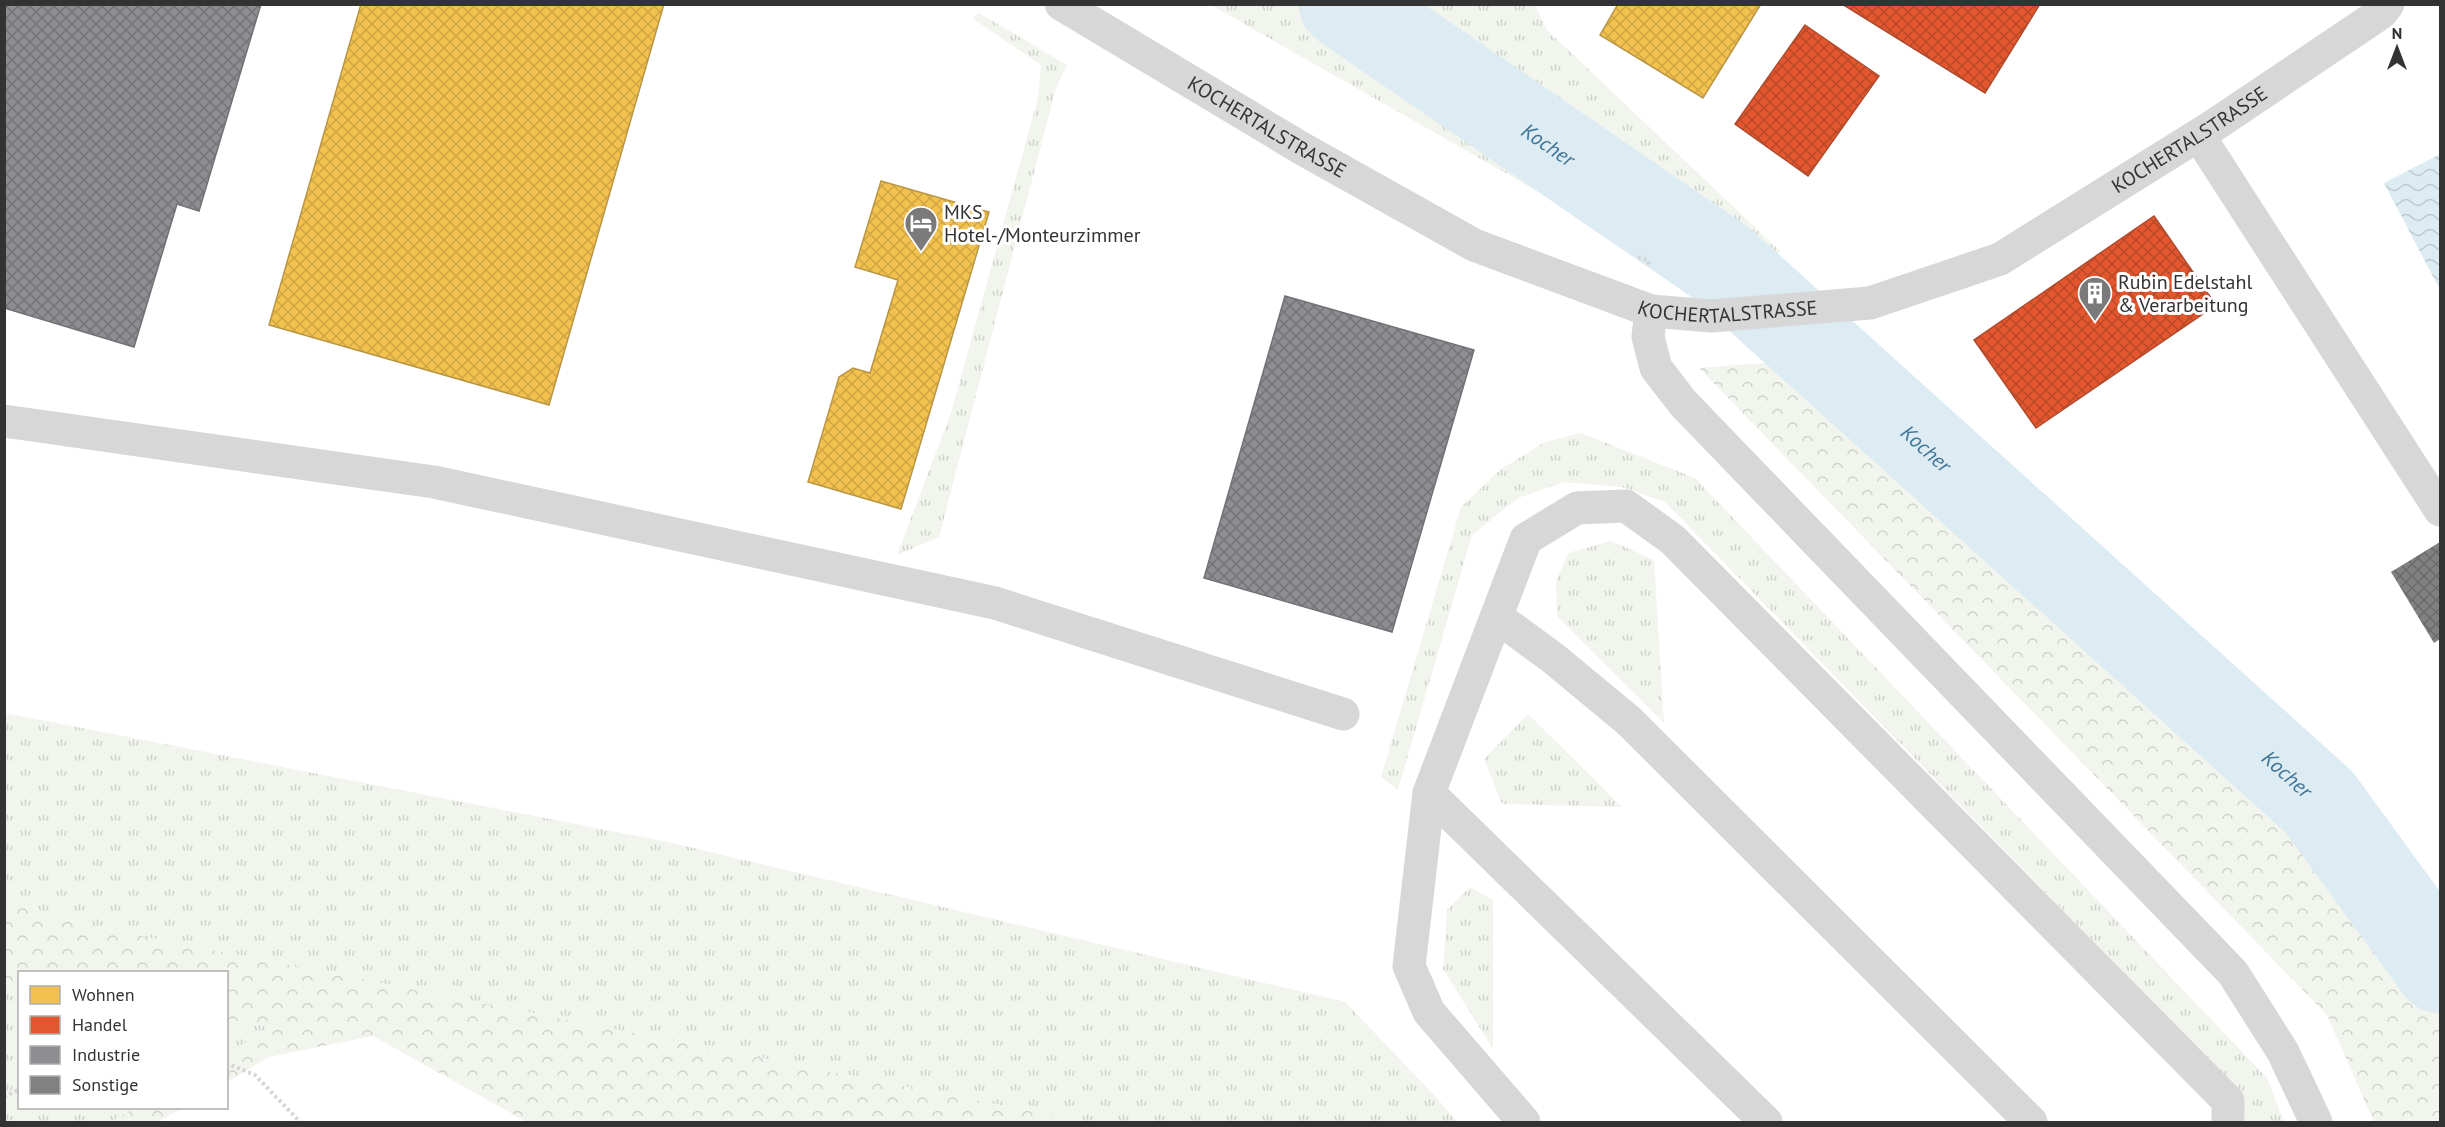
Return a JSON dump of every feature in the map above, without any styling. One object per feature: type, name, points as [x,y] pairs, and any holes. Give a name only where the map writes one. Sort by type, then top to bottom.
[{"type":"street","name":"KOCHERTALSTRASSE","points":[[1061,4],[1301,148],[1474,245],[1651,311],[1711,316],[1870,303],[2000,259],[2199,136],[2381,13],[2388,4]]},
{"type":"street","points":[[2199,136],[2440,510]]},
{"type":"street","points":[[1651,311],[1648,337],[1656,368],[1683,403],[2233,973],[2283,1052],[2316,1122]]},
{"type":"street","points":[[4,421],[434,482],[995,603],[1343,714]]},
{"type":"street","points":[[1524,1122],[1429,1012],[1409,966],[1429,793],[1526,539],[1577,508],[1626,506],[1673,540],[2228,1101],[2228,1122]]},
{"type":"street","points":[[1497,617],[1552,658],[1629,721],[2031,1122]]},
{"type":"street","points":[[1429,793],[1766,1122]]},
{"type":"path","points":[[1637,256],[1648,260],[1651,311]]},
{"type":"path","points":[[228,1064],[255,1075],[300,1122]]},
{"type":"path","points":[[4,1096],[18,1090]]},
{"type":"green space","points":[[1211,5],[1535,5],[1547,30],[1781,252],[1743,258],[1614,235]]},
{"type":"green space","points":[[979,13],[1067,65],[1056,88],[939,537],[897,555],[951,413],[1038,98],[1041,65],[972,18]]},
{"type":"green space","points":[[1869,355],[2365,804],[2440,914],[2440,1122],[2374,1122],[2327,1015],[1699,368]]},
{"type":"green space","points":[[1581,433],[1695,478],[2267,1078],[2284,1122],[2245,1122],[2244,1096],[1665,502],[1622,487],[1564,482],[1518,498],[1472,535],[1398,790],[1381,777],[1461,507],[1500,470],[1543,443]]},
{"type":"green space","points":[[1611,541],[1654,560],[1664,723],[1557,616],[1556,582],[1568,553]]},
{"type":"green space","points":[[5,713],[668,842],[1345,1002],[1457,1122],[1086,1122],[76,923],[5,898]]},
{"type":"green space","points":[[1528,714],[1622,807],[1502,804],[1484,759]]},
{"type":"green space","points":[[1470,887],[1493,900],[1493,1049],[1443,969],[1447,910]]},
{"type":"green space","points":[[5,898],[76,923],[1086,1122],[527,1122],[373,1036],[269,1057],[228,1081],[228,1053],[271,1027],[228,1020],[228,971],[18,971],[18,987],[5,981]]},
{"type":"green space","points":[[4,981],[18,987],[18,1109],[133,1109],[110,1122],[5,1122]]},
{"type":"green space","points":[[228,1020],[272,1027],[228,1053]]},
{"type":"green space","points":[[133,1109],[181,1109],[157,1122],[110,1122]]},
{"type":"water","points":[[2440,154],[2440,290],[2384,183]]},
{"type":"building: Wohnen","points":[[361,4],[664,4],[549,405],[269,325]]},
{"type":"building: Wohnen","points":[[1618,4],[1761,4],[1703,98],[1600,35]]},
{"type":"building: Wohnen","points":[[881,181],[989,212],[901,509],[808,482],[839,377],[853,368],[870,373],[898,280],[855,267]]},
{"type":"building: Handel","points":[[1842,4],[2040,4],[1985,93]]},
{"type":"building: Handel","points":[[1805,25],[1879,76],[1808,176],[1735,124]]},
{"type":"building: Handel","name":"Rubin Edelstahl & Verarbeitung","points":[[2154,216],[2216,305],[2036,428],[1974,340]]},
{"type":"building: Industrie","points":[[4,4],[261,4],[199,211],[177,204],[134,347],[4,308]]},
{"type":"building: Industrie","points":[[1285,296],[1474,350],[1392,632],[1204,578]]},
{"type":"building: Sonstige","points":[[2440,542],[2440,639],[2434,643],[2391,572]]},
{"type":"waterway","name":"Kocher","points":[[1344,4],[1720,262],[2319,802],[2440,968]]},
{"type":"place","name":"MKS Hotel-/Monteurzimmer","points":[[921,252]]},
{"type":"place","name":"Rubin Edelstahl & Verarbeitung","points":[[2095,322]]}]
